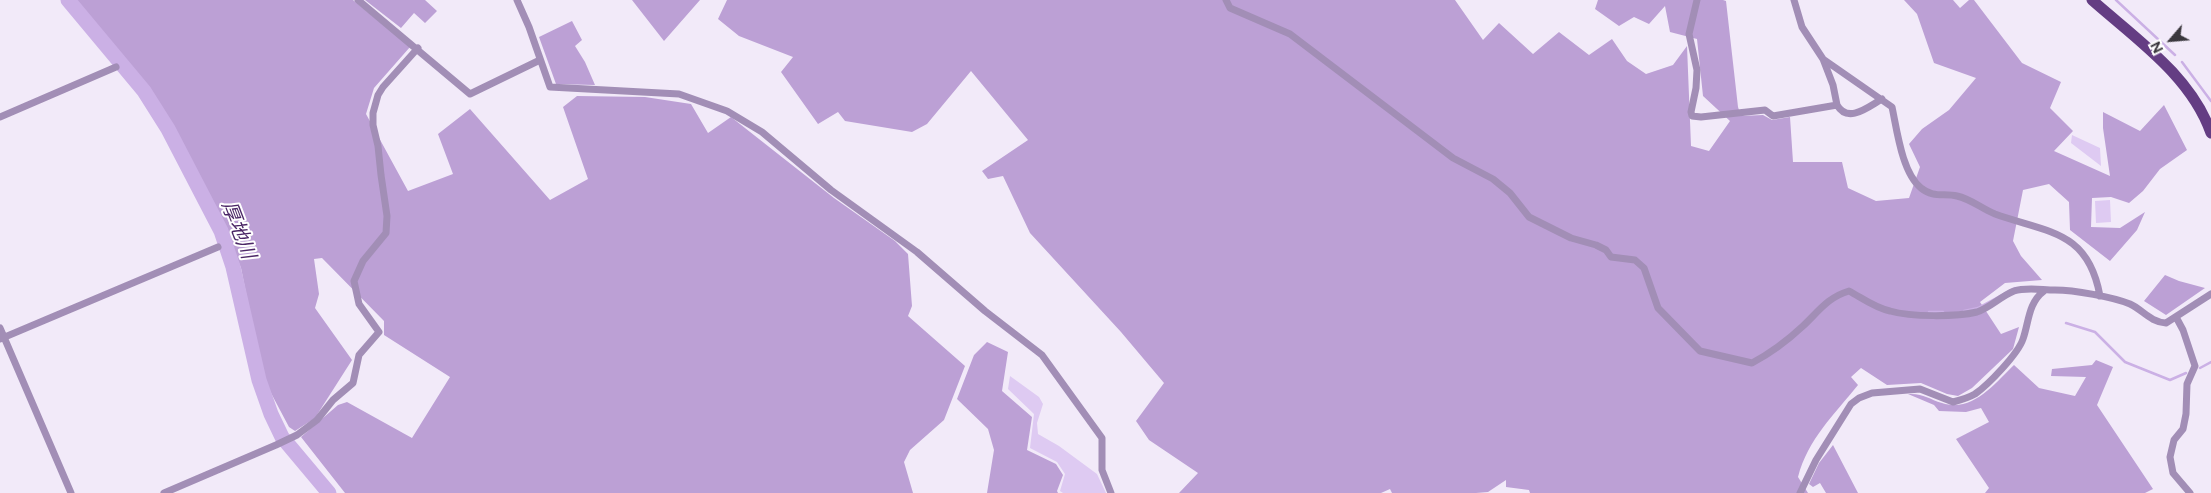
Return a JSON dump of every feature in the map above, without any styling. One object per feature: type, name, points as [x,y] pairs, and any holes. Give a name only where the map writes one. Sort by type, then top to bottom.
[{"type":"main road","points":[[2093,0],[2177,77],[2194,100],[2211,133]]},
{"type":"street","points":[[358,0],[418,48],[470,94],[540,60]]},
{"type":"street","points":[[517,0],[529,27],[550,88],[679,94],[727,111],[762,132],[831,190],[917,252],[986,311],[1042,354],[1102,438],[1102,470],[1111,493]]},
{"type":"street","points":[[1226,0],[1230,8],[1290,34],[1453,158],[1493,179],[1510,193],[1529,216],[1576,240],[1601,248],[1611,257],[1635,260],[1644,268],[1658,308],[1700,351],[1752,363],[1802,327],[1821,306],[1849,291],[1891,312],[1950,316],[1979,311],[2015,291],[2032,289],[2056,290],[2118,299],[2132,305],[2158,322],[2166,323],[2211,294]]},
{"type":"street","points":[[1697,0],[1688,34],[1696,70],[1696,88],[1690,112],[1692,116],[1701,117],[1765,110],[1773,116],[1837,105]]},
{"type":"street","points":[[1794,0],[1802,27],[1823,59],[1833,85],[1837,105],[1841,112],[1846,114],[1858,112],[1882,99]]},
{"type":"street","points":[[164,493],[297,434],[317,420],[333,400],[353,383],[359,355],[379,332],[360,304],[354,281],[363,261],[386,233],[388,216],[380,175],[373,113],[383,87],[418,48]]},
{"type":"street","points":[[1823,59],[1892,107],[1906,164],[1915,181],[1922,189],[1933,195],[1957,196],[1993,213],[2065,238],[2080,248],[2090,263],[2098,282],[2100,296]]},
{"type":"street","points":[[0,117],[116,68]]},
{"type":"street","points":[[2,338],[218,247]]},
{"type":"street","points":[[1800,493],[1816,460],[1851,404],[1872,393],[1920,389],[1953,402],[1976,393],[2016,354],[2023,340],[2031,308],[2039,295],[2044,291]]},
{"type":"street","points":[[2176,317],[2189,344],[2195,366],[2187,384],[2186,414],[2183,429],[2170,449],[2170,466],[2177,480],[2190,493]]},
{"type":"street","points":[[0,328],[2,338],[71,493]]},
{"type":"shaded area","points":[[76,0],[353,0],[410,47],[374,88],[366,114],[408,191],[453,174],[438,134],[470,109],[550,200],[588,179],[563,107],[577,96],[645,97],[691,104],[708,133],[731,117],[834,198],[895,241],[908,254],[912,306],[908,316],[965,366],[944,420],[910,450],[904,462],[913,493],[345,493],[301,437],[338,405],[347,402],[412,438],[450,377],[384,335],[384,321],[322,258],[314,259],[319,294],[315,308],[352,360],[315,418],[295,431],[289,427],[263,378],[241,268],[225,229],[168,122],[126,60]]},
{"type":"shaded area","points":[[365,0],[425,0],[437,11],[425,23],[414,13],[401,28]]},
{"type":"shaded area","points":[[632,0],[700,0],[664,41]]},
{"type":"shaded area","points":[[727,0],[1455,0],[1483,40],[1499,23],[1533,54],[1559,32],[1589,55],[1612,39],[1627,61],[1646,74],[1673,65],[1687,46],[1691,146],[1709,151],[1730,121],[1703,96],[1697,39],[1670,32],[1665,6],[1649,24],[1634,17],[1619,26],[1595,9],[1598,0],[1723,0],[1726,1],[1738,107],[1741,116],[1763,115],[1772,120],[1790,117],[1793,162],[1842,162],[1848,188],[1876,201],[1909,198],[1920,167],[1909,144],[1922,129],[1949,110],[1976,78],[1934,63],[1917,14],[1904,0],[1953,0],[1960,8],[1969,0],[1974,0],[2022,63],[2061,82],[2050,108],[2073,131],[2054,151],[2110,176],[2103,128],[2103,112],[2140,131],[2164,105],[2187,150],[2160,169],[2143,191],[2129,203],[2111,197],[2092,198],[2091,227],[2120,228],[2145,212],[2137,230],[2110,261],[2070,230],[2069,202],[2049,184],[2023,190],[2013,241],[2021,256],[2042,280],[2005,283],[1980,302],[2001,334],[2019,327],[2013,349],[1972,388],[1958,396],[1947,394],[1921,383],[1887,385],[1861,368],[1851,377],[1858,385],[1815,439],[1802,463],[1798,477],[1808,493],[1530,493],[1529,490],[1506,487],[1506,480],[1488,492],[1476,493],[1392,493],[1390,489],[1381,493],[1179,493],[1198,473],[1149,440],[1136,421],[1164,383],[1121,332],[1030,233],[1003,176],[988,179],[982,171],[1028,140],[971,71],[927,124],[912,132],[845,121],[838,112],[818,124],[781,72],[793,57],[739,36],[718,19]]},
{"type":"shaded area","points":[[572,21],[582,40],[575,46],[585,62],[595,85],[556,84],[539,37]]},
{"type":"shaded area","points":[[2072,135],[2100,148],[2101,166],[2071,143]]},
{"type":"shaded area","points":[[2110,200],[2111,222],[2096,223],[2095,201]]},
{"type":"shaded area","points":[[2165,275],[2205,288],[2166,315],[2144,301]]},
{"type":"shaded area","points":[[987,342],[1008,352],[1002,391],[1032,417],[1027,450],[1056,464],[1063,475],[1058,493],[987,493],[994,450],[988,429],[957,399],[974,355]]},
{"type":"shaded area","points":[[2096,360],[2113,367],[2097,405],[2153,489],[2145,493],[1985,493],[1989,488],[1956,439],[1989,422],[1981,408],[1966,412],[1939,411],[1934,405],[1908,394],[1922,395],[1953,405],[1964,404],[1991,388],[2014,365],[2039,388],[2075,396],[2086,377],[2051,376],[2052,369],[2092,365]]},
{"type":"shaded area","points":[[1010,376],[1039,397],[1043,404],[1037,423],[1038,434],[1059,446],[1097,474],[1106,493],[1063,493],[1060,491],[1065,474],[1057,462],[1030,448],[1034,414],[1008,389]]},
{"type":"shaded area","points":[[1833,445],[1858,493],[1826,493],[1820,483],[1813,487],[1809,484],[1819,463]]},
{"type":"waterway","name":"厚地川","points":[[68,0],[144,91],[168,129],[221,231],[233,267],[259,380],[271,414],[282,437],[329,493]]},
{"type":"waterway","points":[[2116,0],[2175,55]]},
{"type":"waterway","points":[[2182,62],[2211,101]]},
{"type":"waterway","points":[[1964,311],[1978,308],[2015,288]]},
{"type":"waterway","points":[[1929,312],[1943,312]]},
{"type":"waterway","points":[[2066,323],[2095,332],[2125,362],[2170,380],[2186,373]]},
{"type":"waterway","points":[[2200,368],[2211,362]]}]
